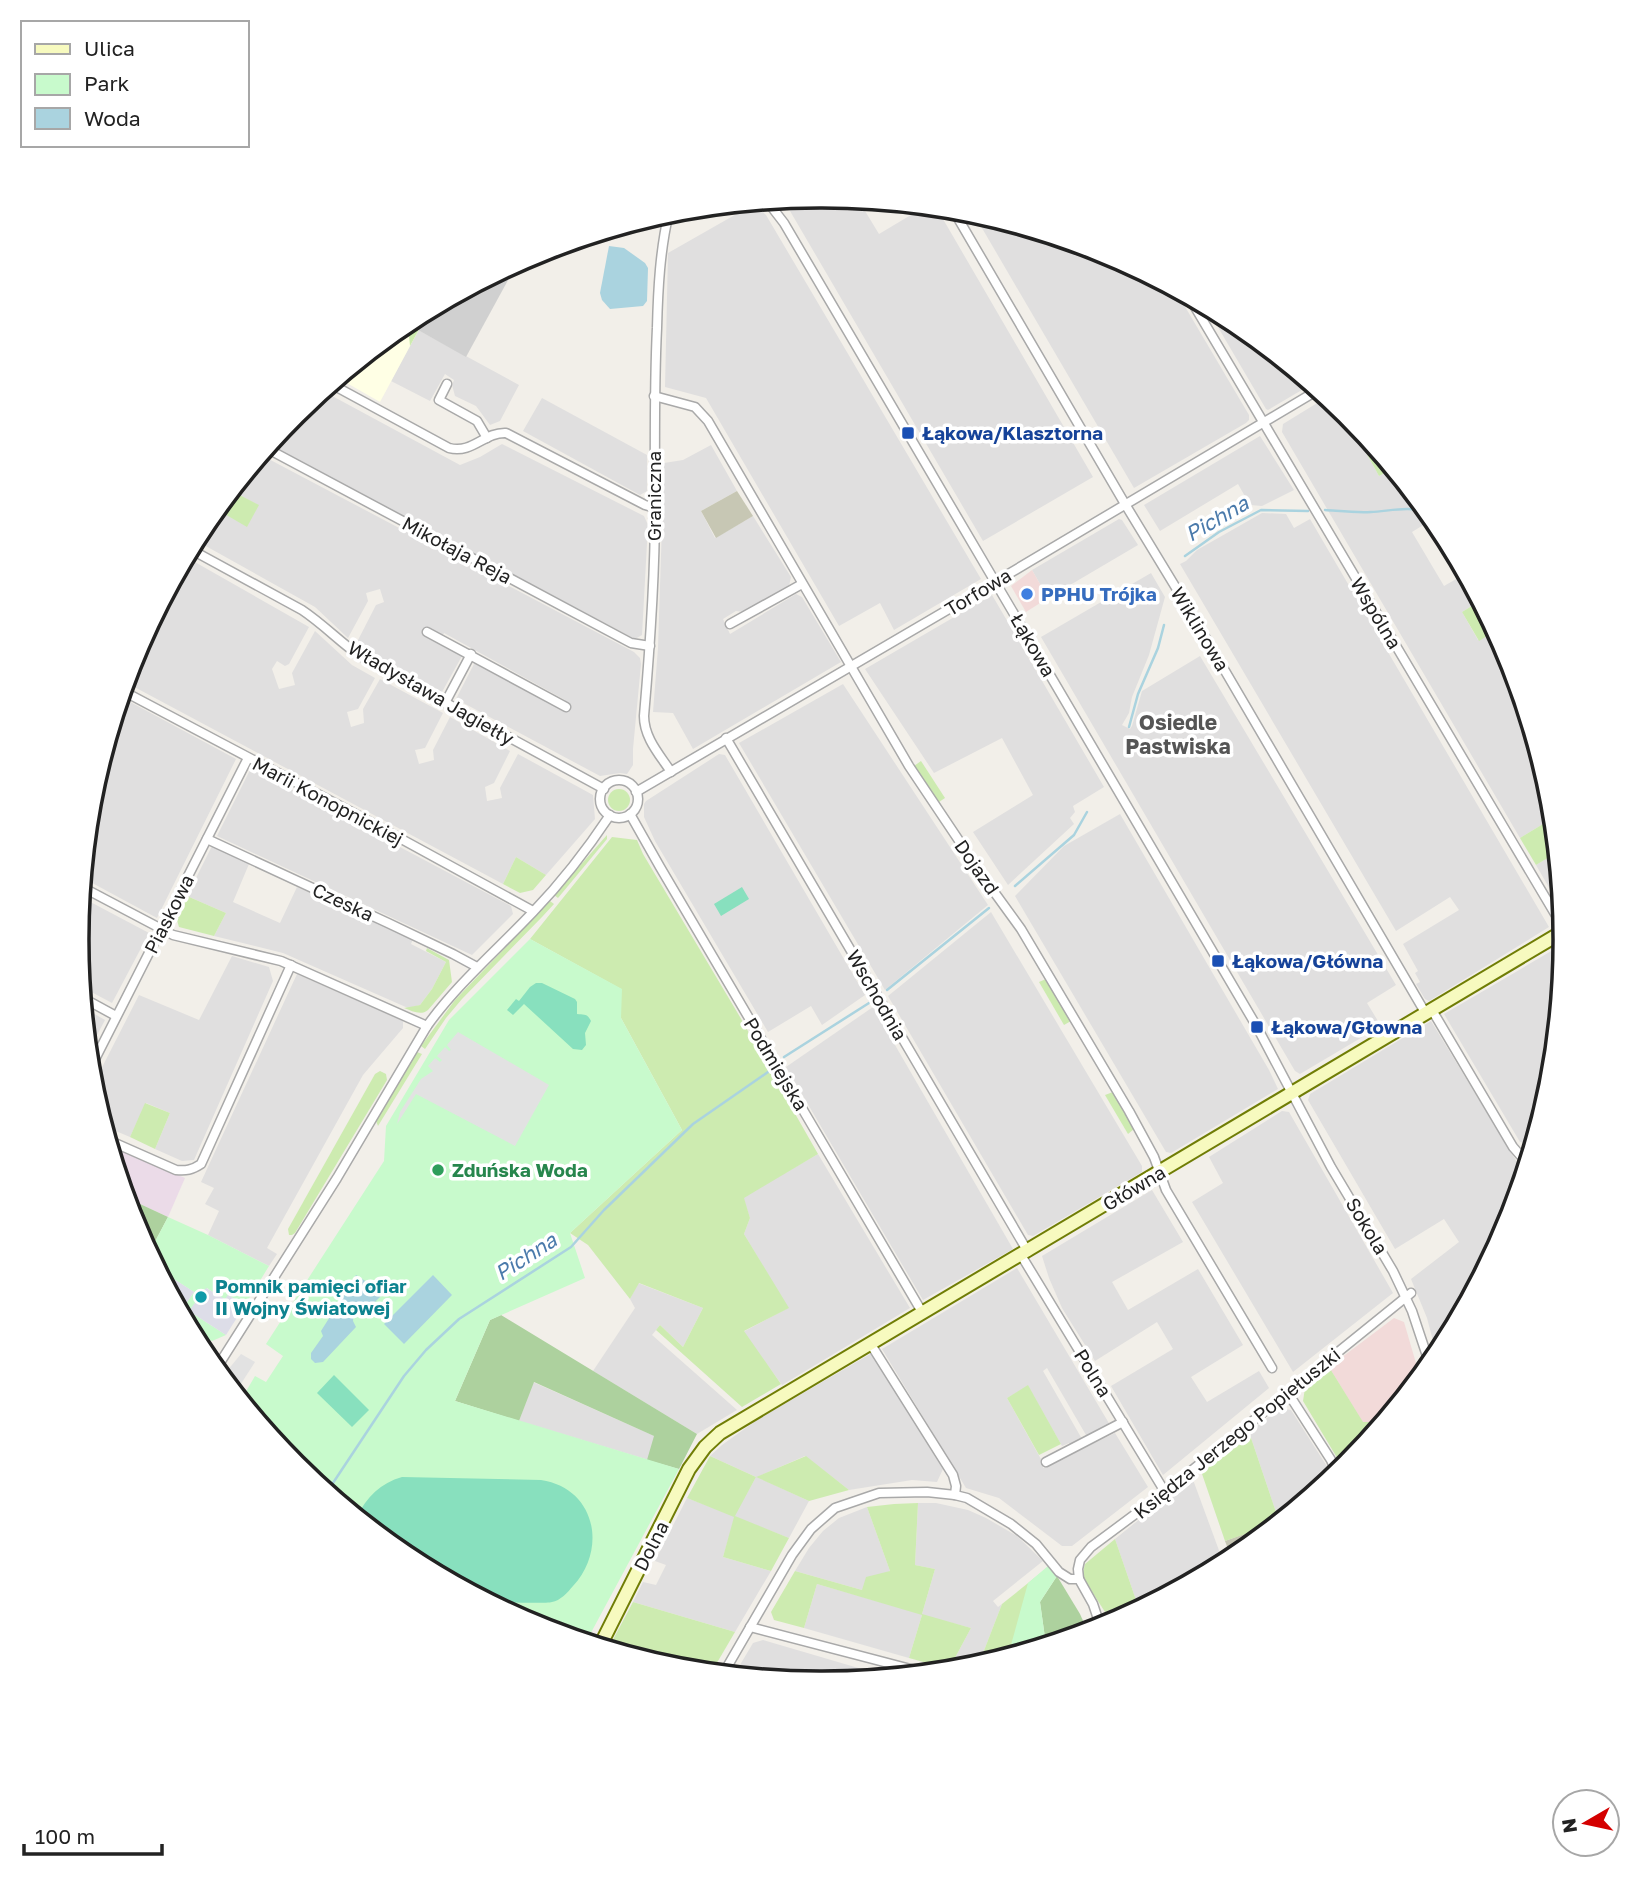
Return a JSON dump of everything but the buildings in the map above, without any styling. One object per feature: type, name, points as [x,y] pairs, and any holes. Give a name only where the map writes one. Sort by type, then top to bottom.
[{"type":"street","name":"Łąkowa","points":[[773,209],[791,234],[996,582],[1293,1093]]},
{"type":"street","name":"Wiklinowa","points":[[960,221],[1125,504],[1429,1012],[1520,1155]]},
{"type":"street","name":"Graniczna","points":[[667,225],[658,286],[654,396],[654,565],[644,727],[671,772]]},
{"type":"street","name":"Wspólna","points":[[1198,313],[1552,909]]},
{"type":"street","points":[[447,384],[439,400],[477,422],[487,438]]},
{"type":"street","points":[[339,389],[449,448],[467,449],[498,433],[506,433],[655,508]]},
{"type":"street","name":"Torfowa","points":[[636,792],[1309,395]]},
{"type":"street","name":"Dojazd","points":[[654,396],[686,403],[702,412],[909,766],[1021,929],[1129,1111],[1154,1157],[1166,1190],[1272,1368]]},
{"type":"street","name":"Mikołaja Reja","points":[[275,453],[631,643],[650,646]]},
{"type":"street","name":"Władysława Jagiełły","points":[[200,554],[302,610],[360,656],[604,789]]},
{"type":"street","points":[[730,624],[802,584]]},
{"type":"street","points":[[427,632],[566,707]]},
{"type":"street","points":[[445,703],[471,654]]},
{"type":"street","name":"Marii Konopnickiej","points":[[131,695],[534,911]]},
{"type":"street","name":"Wschodnia","points":[[726,738],[1024,1253]]},
{"type":"street","name":"Piaskowa","points":[[98,1052],[248,758]]},
{"type":"street","points":[[612,782],[629,783],[636,792],[637,804],[630,814],[620,818],[605,812],[600,800],[604,789],[612,782]]},
{"type":"street","name":"Podmiejska","points":[[630,814],[922,1312]]},
{"type":"street","points":[[222,1359],[337,1178],[438,1010],[534,911],[610,816]]},
{"type":"street","name":"Czeska","points":[[207,839],[477,967]]},
{"type":"street","points":[[91,892],[173,935],[281,961],[427,1026]]},
{"type":"street","name":"Główna","points":[[705,1447],[734,1423],[1553,937]]},
{"type":"street","points":[[119,1145],[176,1170],[189,1170],[201,1164],[291,965]]},
{"type":"street","points":[[93,1003],[116,1016]]},
{"type":"street","name":"Sokola","points":[[1293,1093],[1331,1167],[1408,1295],[1426,1351]]},
{"type":"street","name":"Polna","points":[[1024,1253],[1165,1492]]},
{"type":"street","name":"Księdza Jerzego Popiełuszki","points":[[1079,1579],[1080,1560],[1091,1547],[1165,1492],[1408,1295]]},
{"type":"street","points":[[870,1343],[953,1475],[955,1495]]},
{"type":"street","points":[[1288,1393],[1332,1463]]},
{"type":"street","points":[[1046,1462],[1123,1422]]},
{"type":"street","name":"Dolna","points":[[604,1638],[689,1469],[705,1447]]},
{"type":"street","points":[[728,1665],[792,1555],[811,1529],[835,1508],[879,1493],[927,1492],[967,1498],[1012,1524],[1036,1544],[1059,1572],[1070,1579],[1079,1579],[1097,1617]]},
{"type":"street","points":[[750,1627],[902,1667]]},
{"type":"shaded area","points":[[789,209],[864,209],[879,234],[913,214],[943,218],[1093,477],[983,541]]},
{"type":"shaded area","points":[[761,210],[766,215],[981,579],[894,630],[880,603],[839,626],[706,398],[665,387],[668,253],[739,213]]},
{"type":"shaded area","points":[[981,226],[1101,263],[1183,304],[1249,415],[1246,423],[1134,488]]},
{"type":"shaded area","points":[[510,277],[466,357],[418,330],[455,306]]},
{"type":"shaded area","points":[[1216,324],[1303,389],[1266,409]]},
{"type":"shaded area","points":[[420,327],[380,402],[347,383]]},
{"type":"shaded area","points":[[418,330],[519,385],[500,421],[490,425],[476,406],[455,396],[452,385],[454,380],[445,374],[430,401],[391,381]]},
{"type":"shaded area","points":[[332,396],[460,465],[502,444],[644,516],[648,525],[642,635],[635,639],[278,450]]},
{"type":"shaded area","points":[[542,398],[647,455],[647,491],[640,495],[523,431]]},
{"type":"shaded area","points":[[1318,403],[1365,450],[1379,476],[1384,473],[1423,525],[1412,532],[1444,586],[1457,578],[1472,606],[1462,612],[1478,640],[1486,636],[1497,659],[1528,750],[1543,824],[1520,838],[1282,432],[1283,424]]},
{"type":"shaded area","points":[[1260,436],[1294,490],[1262,506],[1250,505],[1238,484],[1160,531],[1144,505]]},
{"type":"shaded area","points":[[711,445],[737,491],[701,511],[715,538],[753,516],[791,577],[789,586],[744,612],[736,611],[723,619],[730,634],[796,594],[802,597],[841,662],[693,749],[673,713],[653,712],[658,648],[664,463],[683,460]]},
{"type":"shaded area","points":[[269,459],[634,652],[640,658],[641,664],[633,765],[627,774],[600,776],[456,699],[475,662],[560,708],[565,700],[444,633],[438,643],[462,656],[442,692],[356,644],[376,605],[384,602],[380,589],[366,593],[368,601],[348,638],[315,607],[205,546],[226,514],[247,526],[258,505],[239,495]]},
{"type":"shaded area","points":[[737,491],[753,516],[716,538],[701,511]]},
{"type":"shaded area","points":[[1262,513],[1286,514],[1294,528],[1310,519],[1549,927],[1429,1001],[1416,984],[1420,982],[1415,973],[1418,971],[1403,944],[1459,910],[1450,897],[1396,931],[1180,564],[1197,550]]},
{"type":"shaded area","points":[[1119,519],[1138,545],[1048,598],[1032,570]]},
{"type":"shaded area","points":[[195,562],[309,627],[289,664],[285,666],[277,661],[272,669],[279,689],[295,685],[292,673],[315,631],[352,665],[375,678],[358,709],[347,712],[351,727],[364,723],[363,709],[380,679],[443,713],[425,748],[415,750],[419,764],[434,760],[433,750],[450,717],[510,751],[494,783],[485,787],[487,801],[502,798],[500,788],[518,754],[593,795],[595,819],[546,875],[516,857],[503,884],[134,687],[165,616]]},
{"type":"shaded area","points":[[1032,570],[1048,598],[1026,612],[1011,586]]},
{"type":"shaded area","points":[[1151,573],[1165,597],[1149,655],[1132,697],[1129,713],[1122,725],[1130,729],[1132,726],[1142,691],[1200,656],[1396,985],[1367,1003],[1381,1026],[1300,1074],[1295,1071],[1041,637]]},
{"type":"shaded area","points":[[992,595],[1104,787],[1073,806],[1075,812],[1070,818],[1074,824],[1008,885],[973,832],[1033,795],[1002,738],[934,773],[865,669]]},
{"type":"shaded area","points":[[843,684],[988,905],[885,990],[739,743]]},
{"type":"shaded area","points":[[129,701],[236,759],[157,918],[92,883],[103,797]]},
{"type":"shaded area","points":[[719,754],[725,755],[865,995],[822,1025],[811,1006],[768,1032],[655,841],[644,817],[646,801]]},
{"type":"shaded area","points":[[251,768],[511,906],[513,914],[472,955],[217,836]]},
{"type":"shaded area","points":[[1120,814],[1278,1089],[1171,1153],[1166,1152],[1015,896],[1064,846]]},
{"type":"shaded area","points":[[212,846],[249,864],[233,902],[280,923],[297,887],[413,939],[411,944],[446,962],[432,989],[420,1005],[408,1008],[283,953],[214,936],[226,913],[187,896]]},
{"type":"shaded area","points":[[1547,858],[1551,891],[1536,865]]},
{"type":"shaded area","points":[[91,902],[149,933],[112,1003],[92,992]]},
{"type":"shaded area","points":[[991,912],[1142,1166],[1142,1172],[1033,1236],[1028,1235],[888,996]]},
{"type":"shaded area","points":[[1553,950],[1551,987],[1539,1082],[1524,1143],[1520,1142],[1444,1014]]},
{"type":"shaded area","points":[[232,956],[269,967],[273,981],[194,1160],[182,1161],[155,1149],[170,1113],[146,1103],[130,1137],[114,1130],[101,1069],[139,995],[199,1020]]},
{"type":"shaded area","points":[[297,974],[403,1021],[403,1028],[363,1075],[267,1248],[277,1254],[269,1266],[208,1235],[219,1211],[205,1204],[214,1188],[201,1182]]},
{"type":"shaded area","points":[[873,1007],[1013,1249],[923,1300],[786,1067]]},
{"type":"shaded area","points":[[94,1014],[105,1020],[96,1037]]},
{"type":"shaded area","points":[[1431,1021],[1518,1163],[1497,1220],[1477,1263],[1433,1340],[1411,1279],[1459,1242],[1444,1219],[1395,1249],[1308,1100],[1310,1094]]},
{"type":"shaded area","points":[[458,1032],[549,1085],[515,1146],[416,1094],[397,1124],[400,1112],[421,1079],[433,1071],[428,1066],[435,1058],[440,1062],[442,1060],[437,1056],[445,1047],[451,1050],[447,1045]]},
{"type":"shaded area","points":[[1282,1111],[1289,1112],[1393,1293],[1293,1372],[1192,1202],[1223,1183],[1209,1157]]},
{"type":"shaded area","points":[[120,1150],[185,1178],[168,1217],[139,1203]]},
{"type":"shaded area","points":[[818,1154],[910,1308],[782,1385],[743,1332],[788,1308],[744,1234],[750,1218],[743,1197]]},
{"type":"shaded area","points":[[1152,1190],[1183,1242],[1112,1282],[1128,1310],[1198,1269],[1243,1345],[1191,1377],[1207,1402],[1259,1371],[1269,1388],[1163,1475],[1111,1386],[1173,1349],[1157,1322],[1095,1361],[1062,1308],[1042,1256]]},
{"type":"shaded area","points":[[1017,1268],[1110,1425],[1090,1436],[1086,1435],[1047,1368],[1043,1371],[1082,1439],[1070,1446],[1069,1443],[1062,1446],[1028,1386],[1007,1398],[1042,1461],[1043,1468],[1115,1433],[1148,1487],[1072,1546],[1062,1546],[999,1498],[966,1488],[882,1349]]},
{"type":"shaded area","points":[[173,1279],[194,1292],[186,1303]]},
{"type":"shaded area","points":[[638,1283],[703,1308],[683,1347],[660,1325],[652,1335],[737,1410],[697,1434],[593,1371],[635,1308],[630,1299]]},
{"type":"shaded area","points":[[206,1288],[225,1299],[228,1295],[245,1305],[226,1335],[190,1310]]},
{"type":"shaded area","points":[[1394,1318],[1404,1322],[1416,1364],[1370,1423],[1363,1423],[1329,1367]]},
{"type":"shaded area","points":[[872,1353],[943,1469],[937,1482],[912,1480],[849,1490],[805,1456],[757,1477],[809,1501],[789,1538],[735,1517],[723,1557],[771,1571],[735,1632],[633,1602],[643,1582],[656,1585],[666,1565],[655,1561],[687,1498],[734,1516],[756,1477],[710,1456],[757,1420]]},
{"type":"shaded area","points":[[241,1354],[255,1362],[240,1385],[229,1369]]},
{"type":"shaded area","points":[[533,1382],[688,1451],[679,1469],[519,1421]]},
{"type":"shaded area","points":[[1280,1408],[1291,1410],[1327,1467],[1276,1512],[1249,1432]]},
{"type":"shaded area","points":[[1192,1477],[1220,1553],[1145,1596],[1105,1614],[1136,1600],[1115,1539]]},
{"type":"shaded area","points":[[918,1503],[936,1503],[968,1510],[986,1518],[1017,1536],[1043,1561],[993,1601],[998,1607],[1002,1604],[983,1652],[955,1659],[971,1628],[922,1615],[909,1658],[804,1628],[817,1584],[922,1614],[935,1569],[915,1565]]},
{"type":"shaded area","points":[[867,1507],[890,1571],[862,1590],[795,1571],[823,1531],[839,1518]]},
{"type":"shaded area","points":[[1250,1532],[1228,1548],[1225,1541]]},
{"type":"shaded area","points":[[763,1640],[865,1670],[773,1670],[739,1666],[753,1643]]},
{"type":"green space","points":[[420,327],[410,346],[408,335]]},
{"type":"green space","points":[[1365,450],[1384,473],[1379,476]]},
{"type":"green space","points":[[239,495],[259,505],[247,527],[226,515]]},
{"type":"green space","points":[[1472,606],[1486,636],[1479,641],[1462,612]]},
{"type":"green space","points":[[921,761],[945,798],[939,802],[914,766]]},
{"type":"green space","points":[[619,789],[627,792],[630,800],[627,808],[619,811],[611,808],[608,800],[611,792]]},
{"type":"green space","points":[[1543,824],[1547,858],[1536,865],[1520,838]]},
{"type":"green space","points":[[607,835],[607,839],[558,898],[554,895]]},
{"type":"green space","points":[[612,837],[637,840],[818,1154],[744,1198],[750,1218],[744,1234],[789,1308],[744,1331],[781,1384],[742,1407],[656,1330],[660,1325],[683,1347],[703,1308],[639,1283],[630,1299],[588,1245],[570,1233],[682,1130],[621,1018],[621,989],[530,939]]},
{"type":"green space","points":[[516,857],[546,875],[533,890],[520,893],[503,884]]},
{"type":"green space","points":[[742,887],[749,899],[721,916],[714,904]]},
{"type":"green space","points":[[187,896],[226,913],[214,936],[179,927],[176,917]]},
{"type":"green space","points":[[550,901],[554,904],[462,999],[425,1049],[421,1046],[455,1000]]},
{"type":"green space","points":[[530,939],[622,989],[621,1018],[682,1130],[570,1233],[585,1278],[490,1320],[455,1401],[679,1469],[591,1633],[541,1616],[497,1596],[414,1548],[339,1490],[304,1457],[246,1392],[255,1376],[266,1382],[283,1356],[266,1344],[384,1161],[386,1126],[449,1020]]},
{"type":"green space","points":[[427,948],[449,960],[452,982],[428,1010],[422,1013],[404,1008],[420,1005],[446,962],[426,951]]},
{"type":"green space","points":[[1046,979],[1071,1021],[1064,1025],[1039,982]]},
{"type":"green space","points":[[536,983],[542,983],[575,999],[577,1014],[590,1018],[585,1033],[586,1045],[582,1050],[573,1049],[524,1004],[513,1015],[507,1010]]},
{"type":"green space","points":[[417,1052],[422,1054],[378,1126],[376,1121]]},
{"type":"green space","points":[[380,1071],[386,1074],[387,1080],[295,1233],[289,1235],[288,1229],[375,1074]]},
{"type":"green space","points":[[1113,1092],[1134,1129],[1128,1134],[1105,1095]]},
{"type":"green space","points":[[145,1103],[170,1113],[155,1149],[130,1137]]},
{"type":"green space","points":[[139,1203],[168,1217],[155,1242]]},
{"type":"green space","points":[[168,1217],[269,1266],[245,1305],[228,1295],[225,1300],[207,1288],[190,1310],[186,1303],[194,1292],[173,1279],[155,1242]]},
{"type":"green space","points":[[192,1313],[226,1335],[209,1340]]},
{"type":"green space","points":[[501,1315],[697,1434],[679,1469],[647,1460],[654,1436],[534,1382],[519,1421],[455,1401],[490,1320]]},
{"type":"green space","points":[[1329,1367],[1363,1422],[1371,1422],[1337,1458],[1303,1401],[1305,1388]]},
{"type":"green space","points":[[334,1375],[369,1410],[352,1427],[317,1393]]},
{"type":"green space","points":[[1028,1385],[1061,1444],[1039,1455],[1007,1398]]},
{"type":"green space","points":[[1249,1432],[1276,1512],[1249,1533],[1225,1541],[1201,1471]]},
{"type":"green space","points":[[710,1456],[756,1477],[735,1516],[789,1538],[771,1571],[723,1557],[734,1517],[687,1498]]},
{"type":"green space","points":[[806,1456],[849,1490],[809,1501],[756,1477]]},
{"type":"green space","points":[[402,1477],[541,1480],[559,1485],[574,1495],[584,1507],[590,1522],[590,1555],[584,1571],[569,1591],[555,1601],[510,1602],[414,1548],[362,1509],[375,1492]]},
{"type":"green space","points":[[918,1503],[915,1565],[935,1569],[922,1614],[971,1628],[955,1659],[928,1663],[909,1658],[922,1615],[817,1584],[804,1628],[774,1620],[771,1612],[795,1571],[862,1590],[866,1577],[890,1571],[867,1507]]},
{"type":"green space","points":[[1115,1539],[1136,1600],[1105,1612],[1082,1576],[1085,1564]]},
{"type":"green space","points":[[1048,1566],[1057,1576],[1040,1602],[1045,1635],[1011,1646],[1028,1583]]},
{"type":"green space","points":[[1048,1567],[1017,1644],[983,1652],[1002,1604]]},
{"type":"green space","points":[[1057,1576],[1084,1622],[1045,1635],[1040,1602]]},
{"type":"green space","points":[[633,1602],[735,1632],[717,1664],[613,1640]]},
{"type":"water","points":[[609,246],[624,248],[648,268],[647,301],[643,306],[610,309],[602,300],[600,293]]},
{"type":"water","points":[[356,1275],[384,1293],[362,1312],[341,1300]]},
{"type":"water","points":[[433,1275],[452,1295],[404,1344],[384,1324]]},
{"type":"water","points":[[338,1304],[354,1313],[353,1321],[356,1327],[323,1362],[315,1363],[311,1359],[311,1353],[323,1336],[321,1331]]},
{"type":"waterway","name":"Pichna","points":[[1325,510],[1365,512],[1413,509]]},
{"type":"waterway","name":"Pichna","points":[[1185,556],[1219,532],[1261,510],[1308,511]]},
{"type":"waterway","name":"Pichna","points":[[1129,727],[1138,694],[1158,648],[1164,625]]},
{"type":"waterway","name":"Pichna","points":[[1015,886],[1074,835],[1087,812]]},
{"type":"waterway","name":"Pichna","points":[[887,990],[989,908]]},
{"type":"waterway","name":"Pichna","points":[[784,1057],[869,1003]]},
{"type":"waterway","name":"Pichna","points":[[332,1484],[404,1376],[426,1350],[459,1319],[571,1247],[604,1210],[693,1124],[768,1072]]},
{"type":"place","name":"Łąkowa/Klasztorna","points":[[908,433]]},
{"type":"place","name":"PPHU Trójka","points":[[1027,594]]},
{"type":"place","name":"Łąkowa/Główna","points":[[1218,961]]},
{"type":"place","name":"Łąkowa/Głowna","points":[[1257,1027]]},
{"type":"place","name":"Zduńska Woda","points":[[438,1170]]},
{"type":"place","name":"Pomnik pamięci ofiar II Wojny Światowej","points":[[201,1297]]},
{"type":"district","name":"Osiedle Pastwiska","points":[[1178,735]]}]
